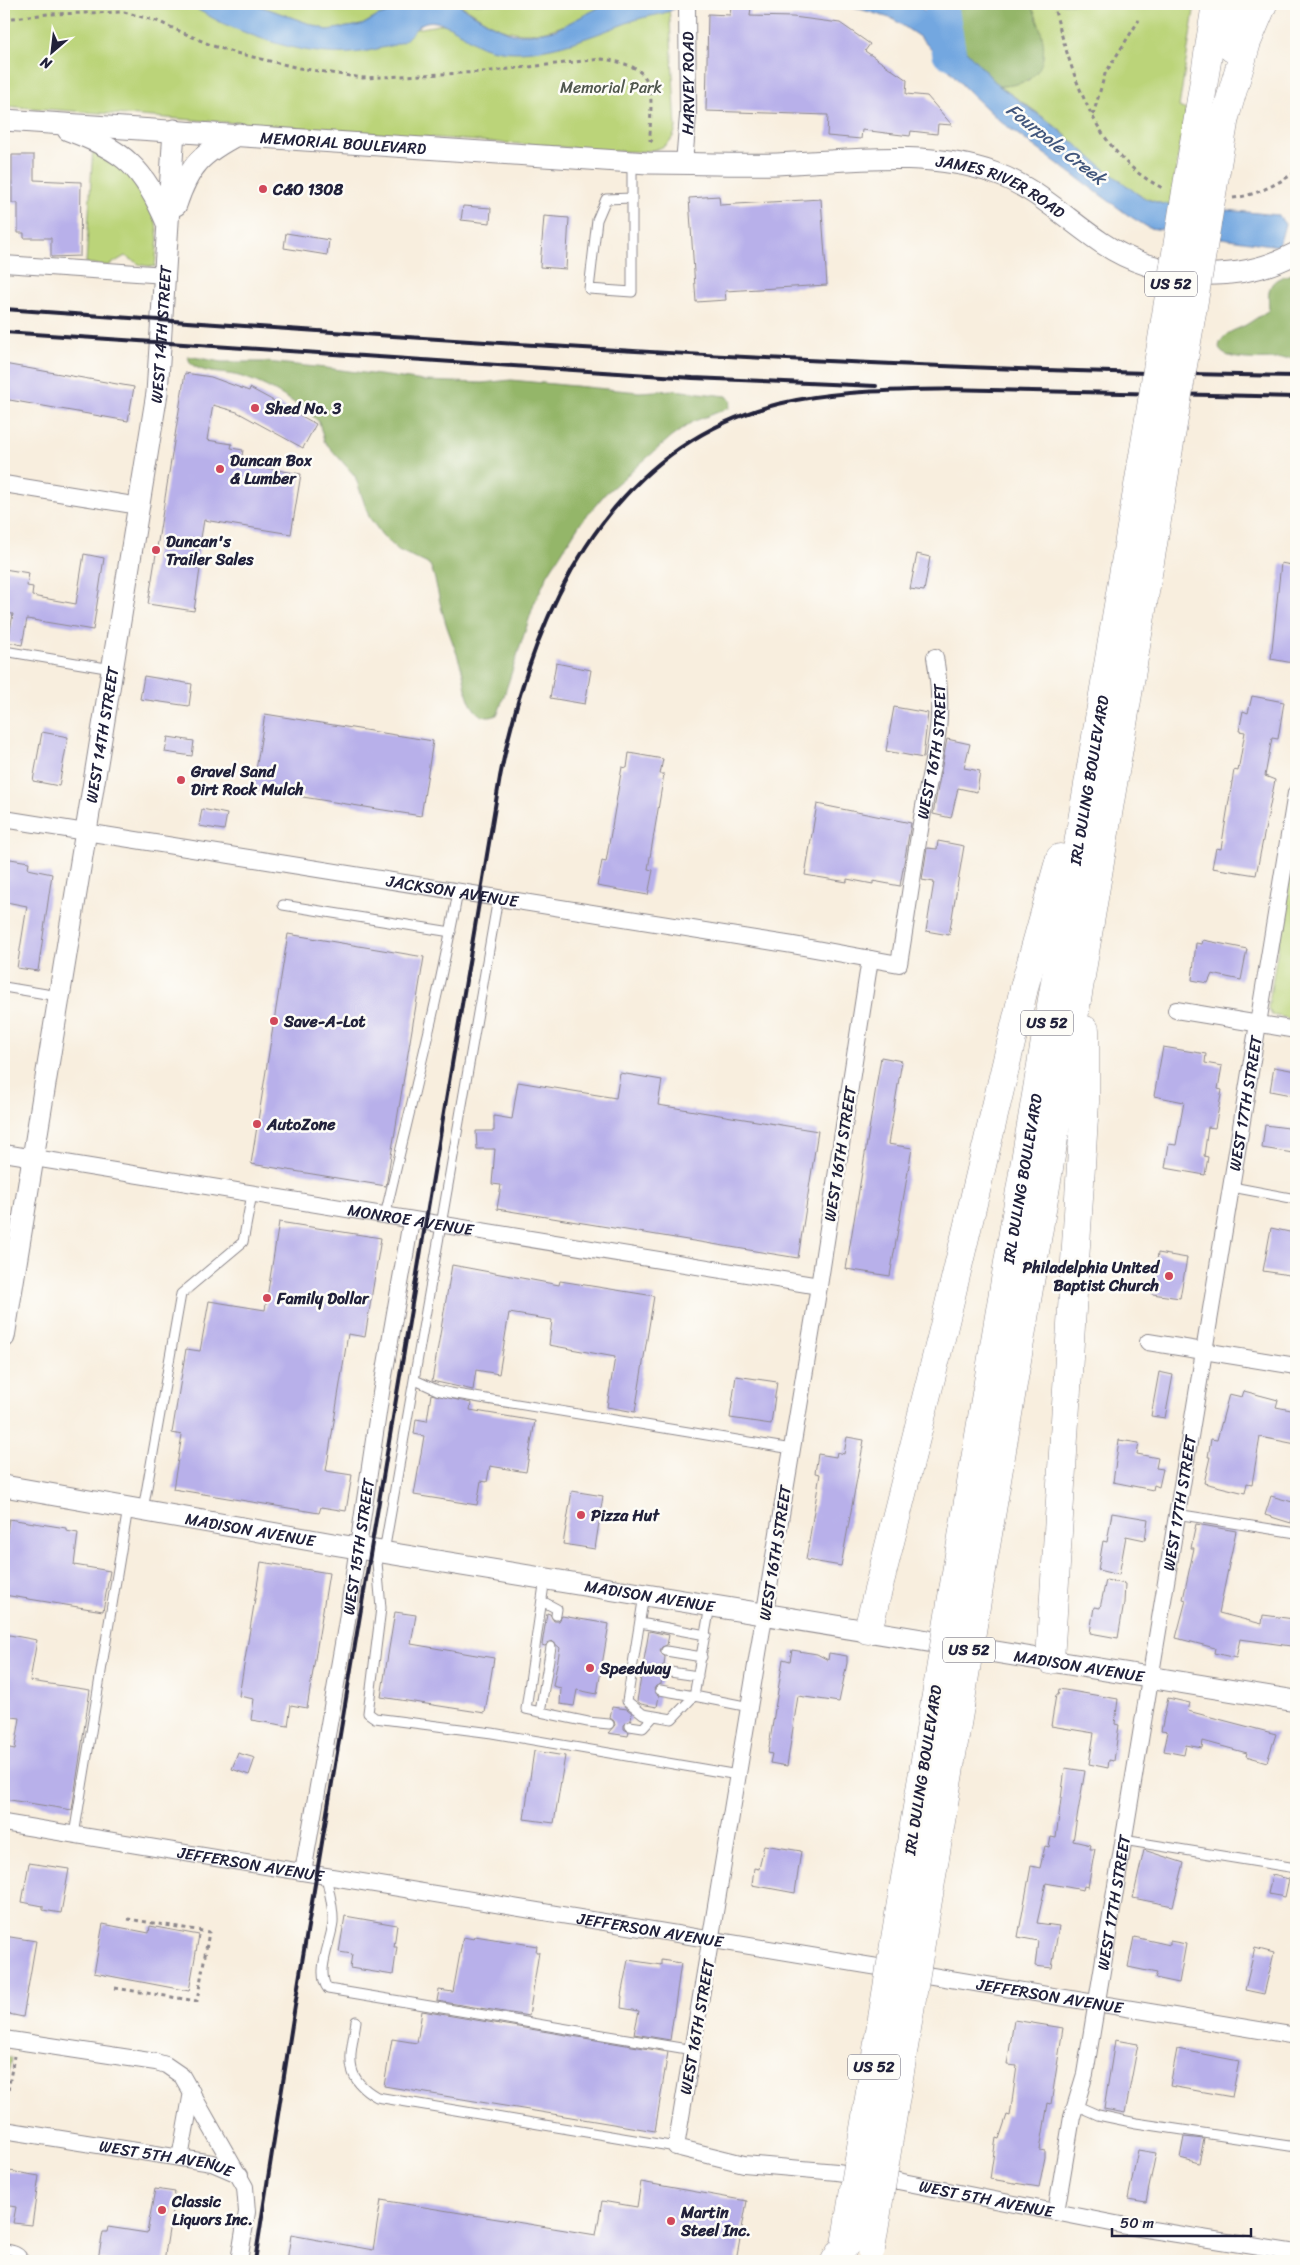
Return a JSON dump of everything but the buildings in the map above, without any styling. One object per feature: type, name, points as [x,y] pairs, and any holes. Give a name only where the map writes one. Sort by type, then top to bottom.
[{"type":"highway","points":[[1225,117],[1239,4]]},
{"type":"highway","name":"US 52","points":[[1225,117],[1246,42],[1263,4]]},
{"type":"highway","name":"IRL DULING BOULEVARD","points":[[966,1592],[1084,957],[1155,458],[1199,112],[1216,8]]},
{"type":"highway","name":"IRL DULING BOULEVARD","points":[[841,2256],[916,1892],[948,1703],[1093,752],[1225,117]]},
{"type":"highway","points":[[868,1630],[943,1330],[1025,984],[1046,906],[1093,752]]},
{"type":"highway","points":[[1050,1660],[1086,1102],[1084,957]]},
{"type":"highway","name":"IRL DULING BOULEVARD","points":[[871,2257],[916,1892]]},
{"type":"street","name":"HARVEY ROAD","points":[[684,163],[688,116],[687,9]]},
{"type":"street","name":"MEMORIAL BOULEVARD","points":[[4,120],[239,134],[632,162],[684,163]]},
{"type":"street","points":[[49,123],[93,139],[130,162],[144,176],[169,227]]},
{"type":"street","name":"WEST 14TH STREET","points":[[4,1328],[158,393],[174,130]]},
{"type":"street","points":[[169,227],[190,170],[201,157],[214,147],[239,134]]},
{"type":"street","name":"JAMES RIVER ROAD","points":[[684,163],[752,164],[895,159],[947,161],[988,171],[1013,181],[1045,200],[1118,254],[1158,268],[1214,274],[1243,271],[1296,253]]},
{"type":"street","points":[[4,264],[166,275]]},
{"type":"street","points":[[4,484],[139,506]]},
{"type":"street","name":"WEST 16TH STREET","points":[[900,964],[925,801],[939,733],[940,691],[935,657]]},
{"type":"street","name":"WEST 17TH STREET","points":[[1056,2212],[1075,2105],[1084,2074],[1296,793]]},
{"type":"street","name":"JACKSON AVENUE","points":[[4,819],[900,964]]},
{"type":"street","name":"WEST 16TH STREET","points":[[676,2147],[819,1286],[870,959]]},
{"type":"street","points":[[1176,1010],[1296,1030]]},
{"type":"street","name":"MONROE AVENUE","points":[[4,1153],[411,1221],[819,1286]]},
{"type":"street","name":"WEST 15TH STREET","points":[[302,1872],[346,1627],[373,1550],[381,1393],[411,1221]]},
{"type":"street","points":[[1148,1342],[1296,1366]]},
{"type":"street","name":"MADISON AVENUE","points":[[4,1486],[373,1550],[1296,1701]]},
{"type":"street","name":"JEFFERSON AVENUE","points":[[4,1823],[1296,2036]]},
{"type":"street","name":"WEST 5TH AVENUE","points":[[4,2039],[166,2065],[182,2076],[240,2176]]},
{"type":"street","points":[[180,2158],[192,2092]]},
{"type":"street","name":"WEST 5TH AVENUE","points":[[4,2130],[212,2163],[240,2176]]},
{"type":"street","name":"WEST 5TH AVENUE","points":[[676,2147],[744,2164],[828,2171],[889,2180],[1056,2212],[1296,2253]]},
{"type":"street","points":[[239,2261],[248,2200],[240,2176]]},
{"type":"lane","points":[[632,162],[632,198],[632,292],[589,289],[597,220],[606,199],[632,198]]},
{"type":"lane","points":[[4,651],[112,669]]},
{"type":"lane","points":[[385,1216],[451,932],[458,892]]},
{"type":"lane","points":[[498,898],[415,1380],[373,1550],[381,1608],[368,1713],[376,1718],[492,1733],[738,1775]]},
{"type":"lane","points":[[282,905],[451,932]]},
{"type":"lane","points":[[4,987],[58,996]]},
{"type":"lane","points":[[1232,1187],[1296,1199]]},
{"type":"lane","points":[[74,1835],[136,1509],[181,1294],[243,1242],[252,1194]]},
{"type":"lane","points":[[415,1380],[437,1390],[450,1393],[792,1449]]},
{"type":"lane","points":[[1176,1514],[1296,1533]]},
{"type":"lane","points":[[546,1578],[526,1709],[588,1722],[609,1724]]},
{"type":"lane","points":[[644,1594],[627,1701],[643,1714],[654,1716],[672,1718],[694,1696],[711,1605]]},
{"type":"lane","points":[[542,1601],[557,1609],[556,1615]]},
{"type":"lane","points":[[640,1623],[706,1635]]},
{"type":"lane","points":[[636,1646],[646,1648]]},
{"type":"lane","points":[[540,1712],[551,1647]]},
{"type":"lane","points":[[666,1651],[702,1657]]},
{"type":"lane","points":[[633,1666],[643,1668]]},
{"type":"lane","points":[[663,1671],[698,1676]]},
{"type":"lane","points":[[630,1685],[640,1686]]},
{"type":"lane","points":[[660,1690],[750,1707]]},
{"type":"lane","points":[[630,1726],[643,1728],[654,1716]]},
{"type":"lane","points":[[1123,1840],[1296,1868]]},
{"type":"lane","points":[[326,1876],[333,1921],[322,1972],[323,1983],[328,1989],[693,2050]]},
{"type":"lane","points":[[356,2021],[349,2064],[357,2080],[366,2091],[377,2097],[676,2147]]},
{"type":"lane","points":[[1075,2105],[1104,2116],[1136,2123],[1296,2148]]},
{"type":"lane","points":[[4,2249],[16,2251],[22,2256],[24,2261]]},
{"type":"path","points":[[1053,4],[1070,58],[1093,116],[1121,159],[1136,173],[1168,190]]},
{"type":"path","points":[[4,19],[48,14],[124,12],[157,21],[213,46],[236,53],[300,68],[363,78],[482,72],[602,59],[616,61],[630,66],[647,79],[652,98],[650,140],[651,143],[662,143]]},
{"type":"path","points":[[1093,116],[1104,74],[1139,20]]},
{"type":"path","points":[[1226,198],[1251,196],[1269,189],[1296,172]]},
{"type":"path","points":[[115,1988],[197,2002],[209,1932],[128,1919]]},
{"type":"path","points":[[4,2117],[15,2054]]},
{"type":"green space","name":"Memorial Park","points":[[4,4],[199,4],[241,24],[383,35],[449,23],[511,46],[669,4],[676,128],[673,137],[660,148],[642,151],[614,151],[4,106]]},
{"type":"green space","points":[[254,4],[418,4],[378,16],[362,25],[327,30]]},
{"type":"green space","points":[[457,4],[606,4],[579,19],[551,30],[523,33],[508,31],[493,25]]},
{"type":"green space","points":[[951,4],[1030,4],[1037,18],[1043,46],[1043,59],[1038,70],[1030,78],[1017,84],[999,86],[966,52]]},
{"type":"green space","points":[[1030,4],[1195,4],[1179,107],[1186,110],[1170,205],[1155,202],[1139,195],[1124,185],[1055,126],[999,86],[1029,81],[1037,18]]},
{"type":"green space","points":[[93,146],[131,172],[156,221],[158,239],[155,267],[141,265],[125,256],[108,266],[86,263]]},
{"type":"green space","points":[[1296,273],[1296,357],[1246,359],[1222,353],[1219,346],[1225,336],[1269,310],[1269,294],[1272,284],[1276,280]]},
{"type":"green space","points":[[188,356],[221,362],[266,362],[326,368],[424,381],[482,383],[511,380],[639,392],[673,390],[727,396],[731,401],[729,408],[692,422],[670,438],[605,494],[579,525],[548,574],[534,604],[498,714],[486,717],[477,713],[469,701],[460,663],[441,608],[430,565],[398,550],[382,535],[369,517],[355,476],[324,441],[319,422],[272,389],[242,377],[202,370],[190,363]]},
{"type":"green space","points":[[1296,840],[1296,1020],[1272,1015],[1268,1008]]},
{"type":"green space","points":[[4,2057],[11,2058],[4,2103]]},
{"type":"water","points":[[185,4],[254,4],[327,30],[362,25],[378,16],[418,4],[457,4],[492,25],[513,34],[531,34],[555,30],[606,4],[682,4],[663,13],[636,19],[561,46],[543,50],[507,52],[490,49],[482,47],[443,24],[426,22],[418,26],[405,40],[396,45],[357,52],[338,53],[298,49],[259,38],[222,23]]},
{"type":"water","name":"Fourpole Creek","points":[[843,4],[916,4],[941,24],[999,86],[1053,125],[1101,166],[1143,198],[1163,204],[1278,215],[1285,224],[1279,246],[1149,228],[1128,215],[1001,122],[964,87],[921,38],[893,19]]},
{"type":"waterway","points":[[941,4],[949,52]]},
{"type":"railway","points":[[4,309],[650,352],[1134,373],[1296,376]]},
{"type":"railway","points":[[4,332],[693,378],[876,386]]},
{"type":"railway","points":[[946,389],[1296,397]]},
{"type":"railway","points":[[255,2261],[299,1980],[500,777],[514,717],[532,657],[556,600],[586,547],[622,499],[666,458],[718,426],[778,404],[799,399],[842,394],[952,389]]},
{"type":"place","name":"C&O 1308","points":[[263,189]]},
{"type":"place","name":"Shed No. 3","points":[[255,408]]},
{"type":"place","name":"Duncan Box & Lumber","points":[[220,469]]},
{"type":"place","name":"Duncan's Trailer Sales","points":[[156,550]]},
{"type":"place","name":"Gravel Sand Dirt Rock Mulch","points":[[181,780]]},
{"type":"place","name":"Save-A-Lot","points":[[274,1021]]},
{"type":"place","name":"AutoZone","points":[[257,1124]]},
{"type":"place","name":"Philadelphia United Baptist Church","points":[[1169,1276]]},
{"type":"place","name":"Family Dollar","points":[[267,1298]]},
{"type":"place","name":"Pizza Hut","points":[[581,1515]]},
{"type":"place","name":"Speedway","points":[[590,1668]]},
{"type":"place","name":"Classic Liquors Inc.","points":[[162,2210]]},
{"type":"place","name":"Martin Steel Inc.","points":[[671,2221]]}]
